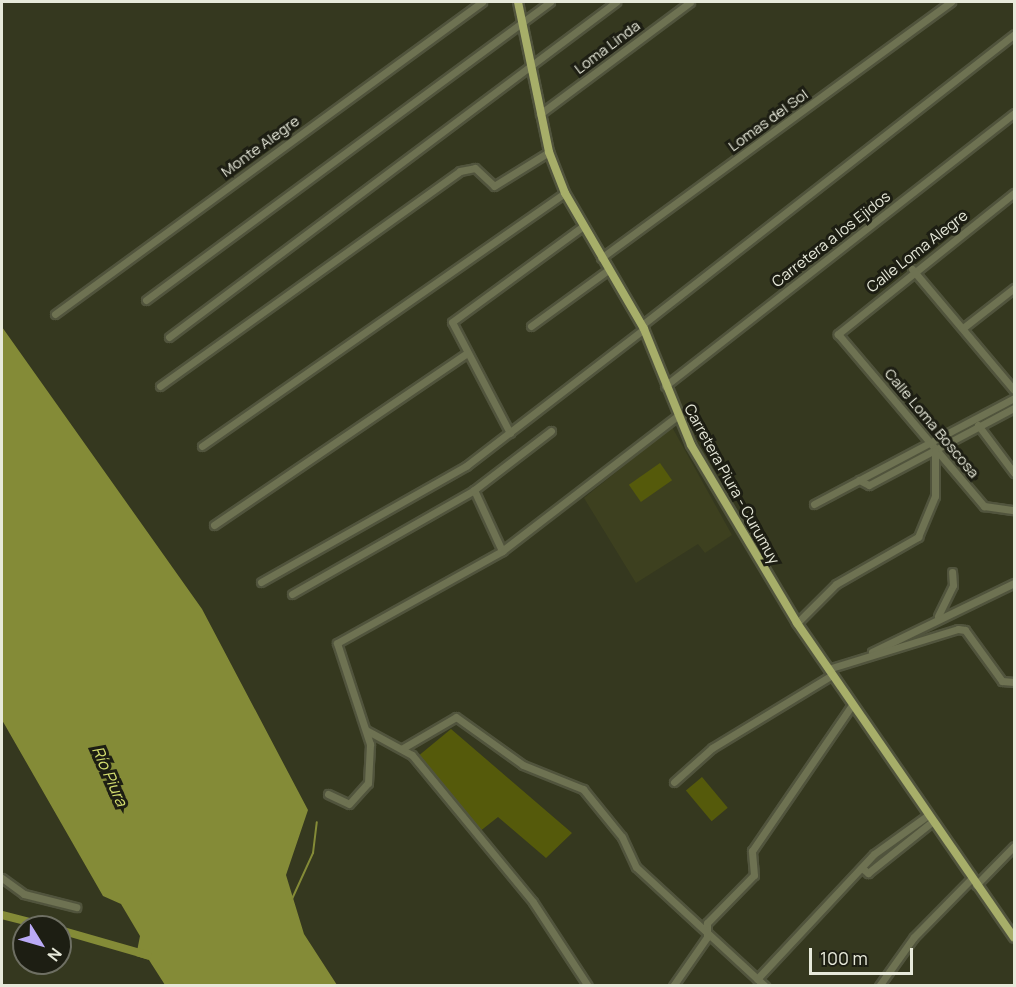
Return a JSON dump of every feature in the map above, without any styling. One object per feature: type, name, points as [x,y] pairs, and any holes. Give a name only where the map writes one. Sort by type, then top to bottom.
[{"type":"main road","name":"Carretera Piura - Curumuy","points":[[518,2],[529,67],[549,152],[565,193],[643,327],[677,416],[745,542],[797,623],[973,882],[1014,937]]},
{"type":"street","name":"Monte Alegre","points":[[55,314],[482,2]]},
{"type":"street","points":[[146,300],[196,268],[550,2]]},
{"type":"street","points":[[169,337],[616,2]]},
{"type":"street","name":"Loma Linda","points":[[540,114],[690,2]]},
{"type":"street","name":"Lomas del Sol","points":[[601,258],[951,2]]},
{"type":"street","points":[[261,582],[466,466],[1014,34]]},
{"type":"street","name":"Carretera a los Ejidos","points":[[665,386],[1014,113]]},
{"type":"street","points":[[160,386],[460,171],[475,168],[494,186],[549,152]]},
{"type":"street","points":[[202,446],[565,193]]},
{"type":"street","name":"Calle Loma Alegre","points":[[838,334],[912,269],[1014,193]]},
{"type":"street","points":[[510,433],[452,325],[454,319],[583,226]]},
{"type":"street","points":[[912,269],[1014,390]]},
{"type":"street","points":[[531,326],[608,270]]},
{"type":"street","points":[[963,328],[1014,288]]},
{"type":"street","name":"Calle Loma Boscosa","points":[[838,334],[933,442],[935,451],[986,508],[1014,510]]},
{"type":"street","points":[[214,525],[467,354]]},
{"type":"street","points":[[814,504],[1014,398]]},
{"type":"street","points":[[858,480],[869,485],[1014,408]]},
{"type":"street","points":[[328,794],[349,804],[363,792],[370,744],[337,643],[502,551],[677,416]]},
{"type":"street","points":[[974,419],[1014,473]]},
{"type":"street","points":[[292,594],[474,489],[551,431]]},
{"type":"street","points":[[797,623],[836,584],[918,537],[935,496],[935,451]]},
{"type":"street","points":[[474,489],[502,551]]},
{"type":"street","points":[[938,616],[953,585],[952,572]]},
{"type":"street","points":[[674,782],[712,748],[830,672],[938,616],[1014,583]]},
{"type":"street","points":[[851,662],[965,630],[1002,681],[1014,682]]},
{"type":"street","points":[[673,986],[707,937],[707,923],[754,875],[752,850],[852,705]]},
{"type":"street","points":[[403,748],[456,717],[523,765],[583,789],[622,837],[636,867],[707,937],[765,986]]},
{"type":"street","points":[[366,730],[403,748],[533,902],[588,986]]},
{"type":"street","points":[[757,979],[862,868],[930,818]]},
{"type":"street","points":[[879,986],[914,937],[1014,846]]},
{"type":"street","points":[[2,878],[24,894],[76,907]]},
{"type":"shaded area","points":[[672,427],[732,535],[705,553],[698,544],[636,583],[584,498]]},
{"type":"shaded area","points":[[660,463],[672,480],[641,502],[629,485]]},
{"type":"shaded area","points":[[451,729],[572,833],[546,858],[498,817],[479,832],[417,757]]},
{"type":"shaded area","points":[[702,777],[728,808],[712,821],[686,790]]},
{"type":"water","name":"Río Piura","points":[[2,327],[202,609],[308,810],[286,875],[304,934],[337,985],[165,985],[149,960],[136,956],[140,936],[121,904],[103,896],[2,720]]},
{"type":"waterway","points":[[292,899],[313,853],[317,822]]},
{"type":"waterway","points":[[2,915],[12,918]]},
{"type":"waterway","points":[[72,933],[147,955]]}]
